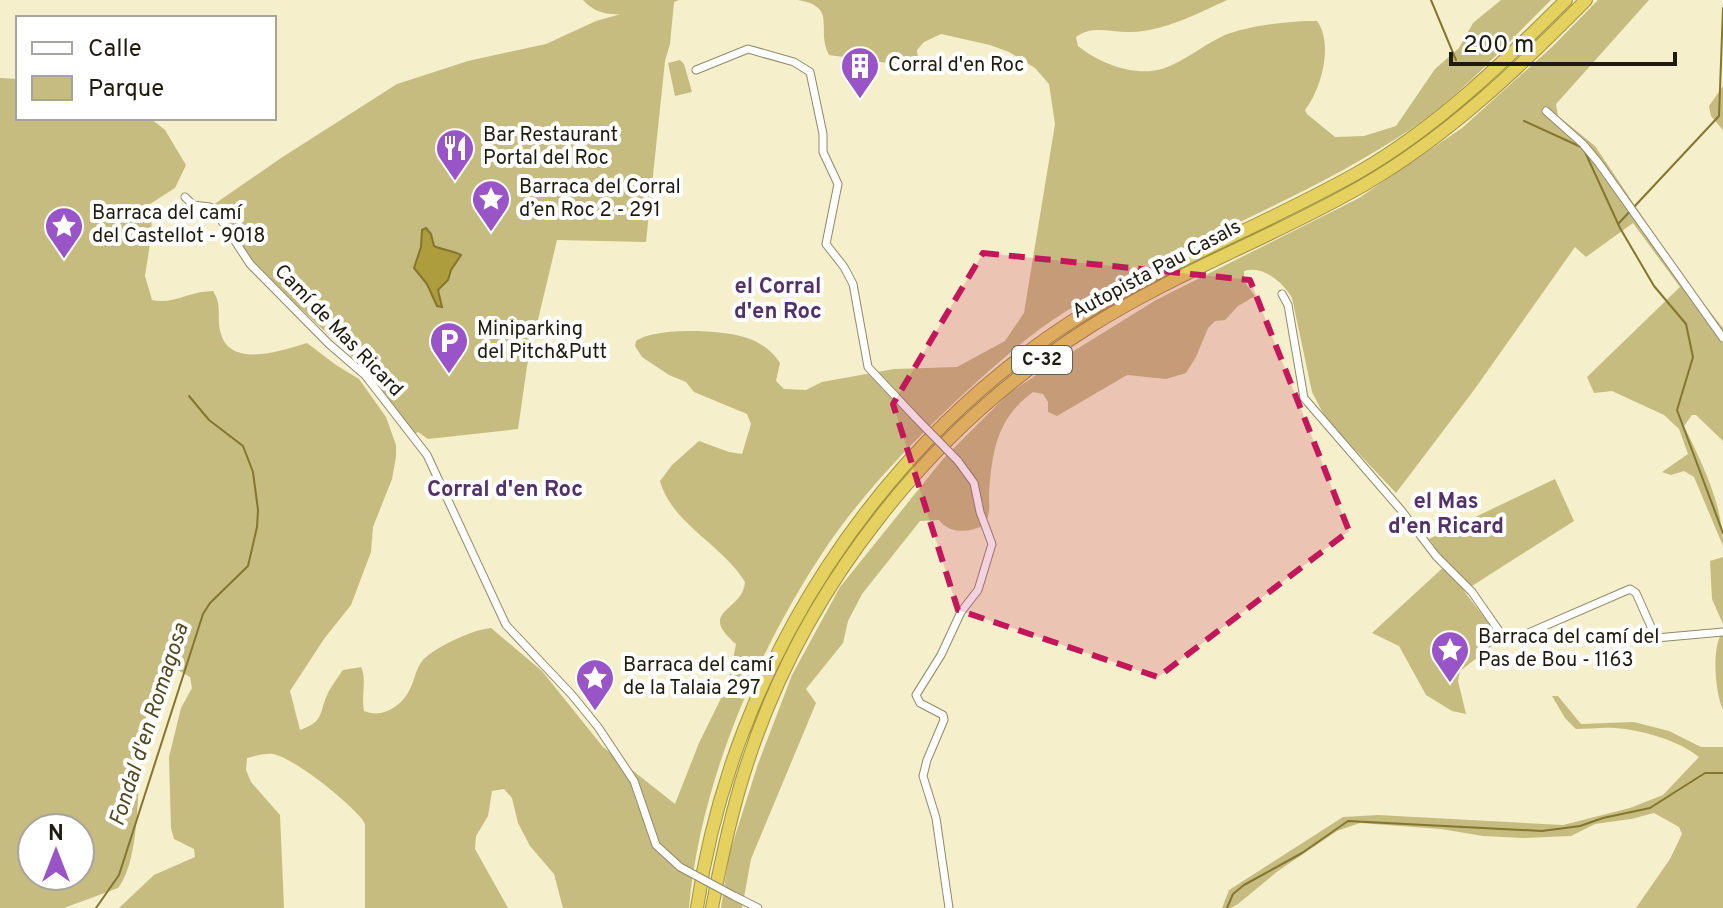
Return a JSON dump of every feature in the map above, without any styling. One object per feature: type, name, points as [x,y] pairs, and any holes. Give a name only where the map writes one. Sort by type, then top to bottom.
[{"type":"highway","name":"Autopista Pau Casals","points":[[697,908],[735,752],[760,689],[824,572],[850,533],[900,471],[958,411],[1051,336],[1130,287],[1289,209],[1394,150],[1477,85],[1566,0]]},
{"type":"highway","name":"Autopista Pau Casals","points":[[712,908],[728,828],[746,766],[789,661],[861,541],[905,486],[958,430],[1024,373],[1090,327],[1188,273],[1294,223],[1409,157],[1492,92],[1586,0]]},
{"type":"street","points":[[696,70],[748,49],[794,62],[810,72],[823,134],[823,152],[838,184],[826,244],[853,284],[868,367],[958,461],[974,483],[980,512],[992,544],[978,590],[961,612],[941,655],[916,695],[920,703],[943,715],[944,720],[923,776],[936,818],[949,908]]},
{"type":"street","points":[[1546,111],[1598,162],[1723,338]]},
{"type":"street","name":"Camí de Mas Ricard","points":[[185,197],[193,205],[210,207],[250,264],[329,344],[365,375],[427,455],[506,625],[598,727],[634,781],[656,845],[680,867],[758,908]]},
{"type":"street","points":[[1282,294],[1288,305],[1304,398],[1401,510],[1436,556],[1472,592],[1504,638],[1512,640],[1630,589],[1636,593],[1656,638],[1723,632]]},
{"type":"highlighted area","points":[[983,253],[1250,280],[1349,531],[1158,677],[958,610],[893,404]]},
{"type":"green space","points":[[583,0],[679,0],[674,2],[665,61],[646,242],[557,240],[527,366],[518,429],[428,439],[418,432],[410,436],[364,368],[244,256],[213,205],[397,84],[468,61],[546,44],[596,21],[621,14],[600,12]]},
{"type":"green space","points":[[798,0],[1227,0],[1156,29],[1131,32],[1095,30],[1076,37],[1078,46],[1108,64],[1143,71],[1173,65],[1235,32],[1271,24],[1317,21],[1325,42],[1325,54],[1316,91],[1305,110],[1335,137],[1364,136],[1396,126],[1435,69],[1459,48],[1473,23],[1501,0],[1551,0],[1466,84],[1411,129],[1284,201],[1110,286],[1042,327],[970,388],[895,462],[829,543],[756,671],[719,765],[695,860],[689,908],[563,908],[554,874],[530,846],[518,823],[512,798],[504,789],[492,791],[488,816],[476,836],[475,849],[508,908],[365,908],[365,824],[362,819],[333,791],[307,772],[283,757],[270,754],[247,758],[246,770],[251,782],[280,815],[284,908],[119,908],[154,875],[195,857],[194,849],[174,839],[171,828],[169,757],[181,708],[192,688],[190,677],[178,670],[158,691],[142,729],[135,838],[131,858],[118,888],[64,908],[0,908],[0,78],[16,79],[16,120],[152,120],[165,130],[186,165],[175,188],[150,204],[152,231],[145,276],[152,300],[167,301],[213,291],[218,302],[221,334],[235,351],[259,354],[307,343],[359,379],[386,417],[396,445],[392,479],[373,527],[371,552],[351,605],[290,691],[300,730],[318,719],[329,691],[343,670],[361,667],[364,711],[384,712],[397,706],[406,695],[419,666],[429,655],[465,635],[491,628],[542,671],[603,747],[675,804],[699,743],[728,684],[736,644],[720,624],[721,617],[737,600],[745,582],[736,569],[675,510],[660,481],[672,465],[699,441],[742,454],[751,424],[747,414],[694,392],[686,382],[642,357],[635,346],[636,341],[658,333],[689,331],[744,337],[777,358],[780,363],[776,381],[784,389],[806,390],[822,382],[894,369],[957,367],[1005,341],[1024,313],[1055,124],[1049,84],[1035,68],[1009,52],[941,34],[924,42],[917,50],[918,59],[910,66],[829,55],[822,14],[811,3]]},
{"type":"green space","points":[[1598,0],[1649,0],[1556,104],[1558,116],[1595,146],[1687,283],[1723,328],[1723,441],[1696,415],[1692,415],[1684,426],[1715,500],[1723,546],[1694,477],[1684,471],[1671,475],[1662,472],[1688,454],[1679,429],[1664,415],[1612,391],[1594,393],[1587,377],[1680,287],[1633,223],[1586,257],[1575,247],[1474,390],[1396,493],[1326,419],[1312,392],[1292,298],[1288,292],[1265,273],[1244,271],[1244,281],[1255,296],[1238,306],[1225,320],[1215,321],[1208,328],[1186,373],[1166,379],[1127,375],[1057,416],[1048,412],[1048,402],[1043,394],[1033,392],[1011,413],[999,437],[992,464],[989,514],[984,525],[960,531],[948,528],[939,520],[920,521],[862,594],[848,621],[843,643],[806,689],[816,703],[751,859],[742,908],[721,908],[729,855],[758,764],[792,675],[840,587],[943,459],[1009,393],[1056,362],[1156,300],[1359,198],[1462,128],[1553,46]]},
{"type":"green space","points":[[680,60],[692,92],[675,96],[668,63]]},
{"type":"green space","points":[[1723,86],[1723,130],[1711,116],[1709,106]]},
{"type":"green space","points":[[1555,479],[1574,521],[1464,591],[1501,639],[1460,671],[1458,681],[1466,714],[1452,711],[1426,695],[1399,646],[1372,633],[1447,564],[1429,539]]},
{"type":"green space","points":[[1723,557],[1723,624],[1712,599],[1710,561]]},
{"type":"green space","points":[[1723,631],[1723,710],[1716,670],[1717,648]]},
{"type":"green space","points":[[1552,696],[1558,696],[1581,724],[1634,722],[1669,731],[1701,747],[1723,747],[1723,908],[1636,908],[1670,859],[1682,834],[1679,827],[1654,813],[1595,824],[1571,836],[1523,838],[1360,823],[1337,831],[1278,871],[1238,904],[1222,908],[1229,890],[1343,817],[1378,815],[1563,825],[1630,808],[1663,795],[1699,757],[1670,741],[1637,731],[1576,729],[1565,718]]},
{"type":"shaded area","points":[[426,228],[434,246],[461,255],[448,280],[438,290],[442,307],[437,306],[427,284],[414,268],[421,247],[422,230]]},
{"type":"waterway","points":[[1431,0],[1456,60]]},
{"type":"waterway","points":[[1619,223],[1719,116],[1723,8]]},
{"type":"waterway","points":[[1524,121],[1581,147]]},
{"type":"waterway","points":[[1585,152],[1620,228],[1654,286],[1686,324],[1693,357],[1677,410],[1723,533]]},
{"type":"waterway","name":"Fondal d'en Romagosa","points":[[96,908],[119,875],[203,614],[210,603],[248,566],[257,527],[253,472],[243,446],[209,420],[189,396]]},
{"type":"waterway","points":[[1227,908],[1233,894],[1244,885],[1302,853],[1348,821],[1542,831],[1580,826],[1650,808],[1705,773],[1723,773]]},
{"type":"place","name":"Corral d'en Roc","points":[[860,100]]},
{"type":"place","name":"Bar Restaurant Portal del Roc","points":[[455,182]]},
{"type":"place","name":"Barraca del Corral d’en Roc 2 - 291","points":[[491,233]]},
{"type":"place","name":"Barraca del camí del Castellot - 9018","points":[[64,260]]},
{"type":"place","name":"Miniparking del Pitch&Putt","points":[[449,375]]},
{"type":"place","name":"Barraca del camí del Pas de Bou - 1163","points":[[1450,684]]},
{"type":"place","name":"Barraca del camí de la Talaia 297","points":[[595,712]]},
{"type":"district","name":"el Corral d'en Roc","points":[[778,300]]},
{"type":"district","name":"Corral d'en Roc","points":[[505,490]]},
{"type":"district","name":"el Mas d'en Ricard","points":[[1446,514]]}]
